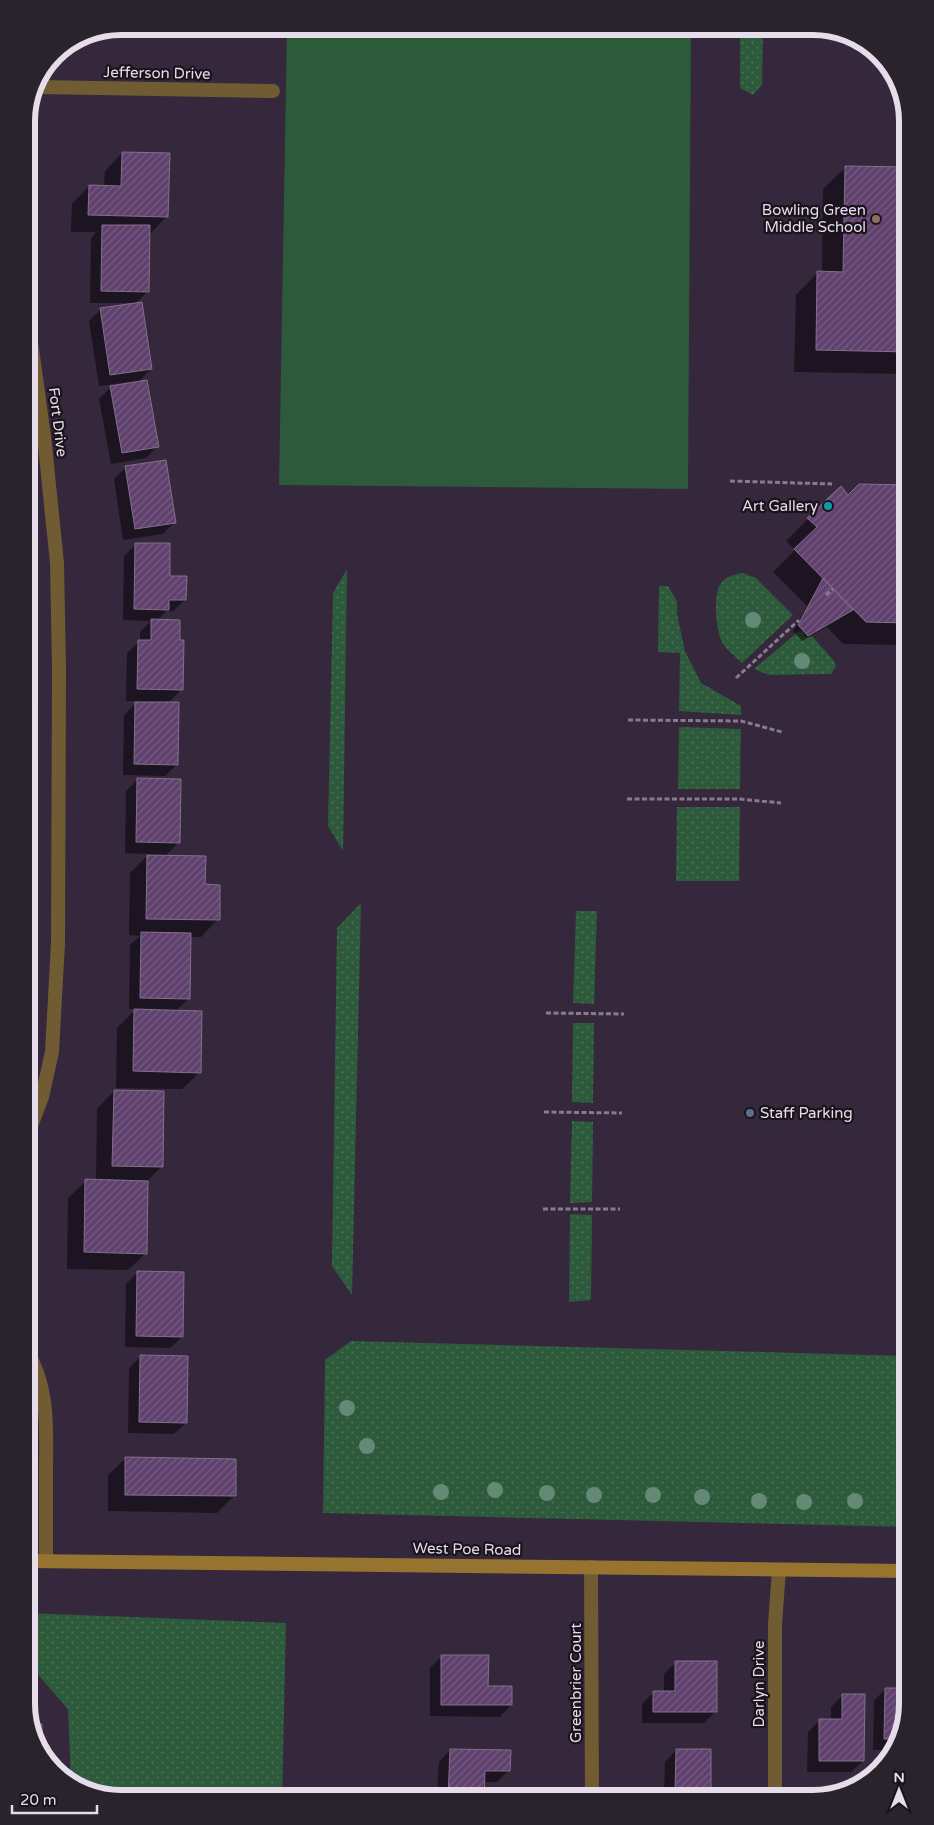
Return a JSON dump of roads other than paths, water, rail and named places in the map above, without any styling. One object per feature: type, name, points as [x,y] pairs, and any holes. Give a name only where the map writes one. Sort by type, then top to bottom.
[{"type":"main road","name":"West Poe Road","points":[[35,1561],[899,1571]]},
{"type":"street","name":"Jefferson Drive","points":[[43,87],[273,91]]},
{"type":"street","name":"Fort Drive","points":[[35,370],[44,436],[57,563],[60,668],[58,943],[52,1052],[42,1097],[35,1115]]},
{"type":"street","points":[[35,1366],[41,1383],[46,1413],[46,1561]]},
{"type":"street","name":"Greenbrier Court","points":[[592,1567],[592,1790]]},
{"type":"street","name":"Darlyn Drive","points":[[775,1790],[776,1624],[779,1570]]},
{"type":"place","name":"Bowling Green Middle School","points":[[876,219]]},
{"type":"place","name":"Art Gallery","points":[[828,506]]},
{"type":"place","name":"Staff Parking","points":[[750,1113]]}]
